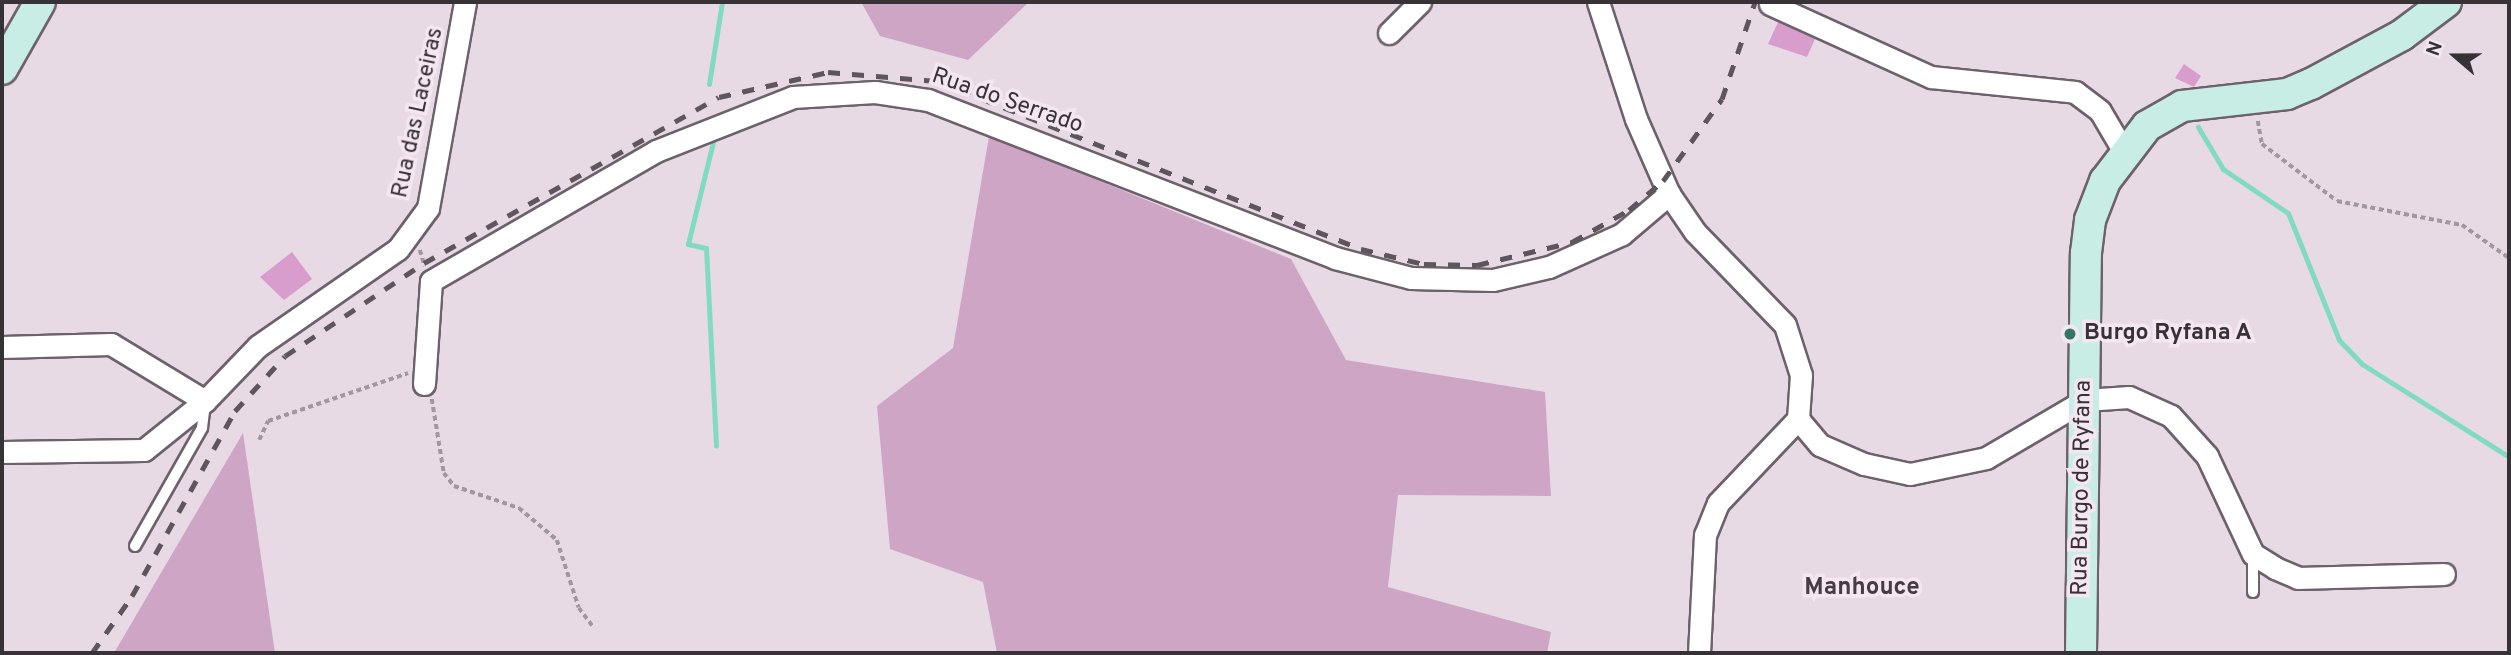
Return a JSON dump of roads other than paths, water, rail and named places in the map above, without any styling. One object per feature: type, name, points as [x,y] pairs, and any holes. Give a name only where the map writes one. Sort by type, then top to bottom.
[{"type":"main road","points":[[2,69],[39,3]]},
{"type":"main road","name":"Rua Burgo de Ryfana","points":[[2081,653],[2090,220],[2123,150],[2147,126],[2182,106],[2256,98],[2311,85],[2435,5]]},
{"type":"street","name":"Rua das Laceiras","points":[[205,401],[258,346],[414,233],[428,208],[465,2]]},
{"type":"street","points":[[1389,33],[1420,2]]},
{"type":"street","points":[[1598,2],[1636,119],[1669,194],[1695,232],[1785,325],[1801,374],[1798,419],[1718,503],[1700,563],[1699,653]]},
{"type":"street","points":[[1770,4],[1931,77],[2075,92],[2100,111],[2123,150]]},
{"type":"street","name":"Rua do Serrado","points":[[424,378],[431,281],[656,151],[741,112],[820,93],[901,94],[955,108],[1335,258],[1412,278],[1493,280],[1549,267],[1622,234],[1669,194]]},
{"type":"street","points":[[2,347],[111,344],[205,401],[144,450],[2,452]]},
{"type":"street","points":[[1798,419],[1819,444],[1864,464],[1910,474],[1986,458],[2085,400],[2129,397],[2171,416],[2207,456],[2253,554],[2298,578],[2444,574]]},
{"type":"lane","points":[[135,546],[202,428],[205,401]]},
{"type":"lane","points":[[2253,554],[2253,592]]},
{"type":"waterway","points":[[709,84],[722,2]]},
{"type":"waterway","points":[[2198,127],[2223,169],[2288,213],[2339,340],[2362,364],[2509,457]]},
{"type":"waterway","points":[[713,142],[688,244],[706,248],[716,446]]},
{"type":"railway","points":[[92,653],[132,596],[235,411],[285,356],[424,263],[719,97],[828,72],[937,81],[1361,249],[1424,264],[1477,265],[1572,242],[1629,210],[1663,181],[1722,99],[1755,2]]},
{"type":"place","name":"Burgo Ryfana A","points":[[2070,334]]},
{"type":"district","name":"Manhouce","points":[[1862,589]]}]
